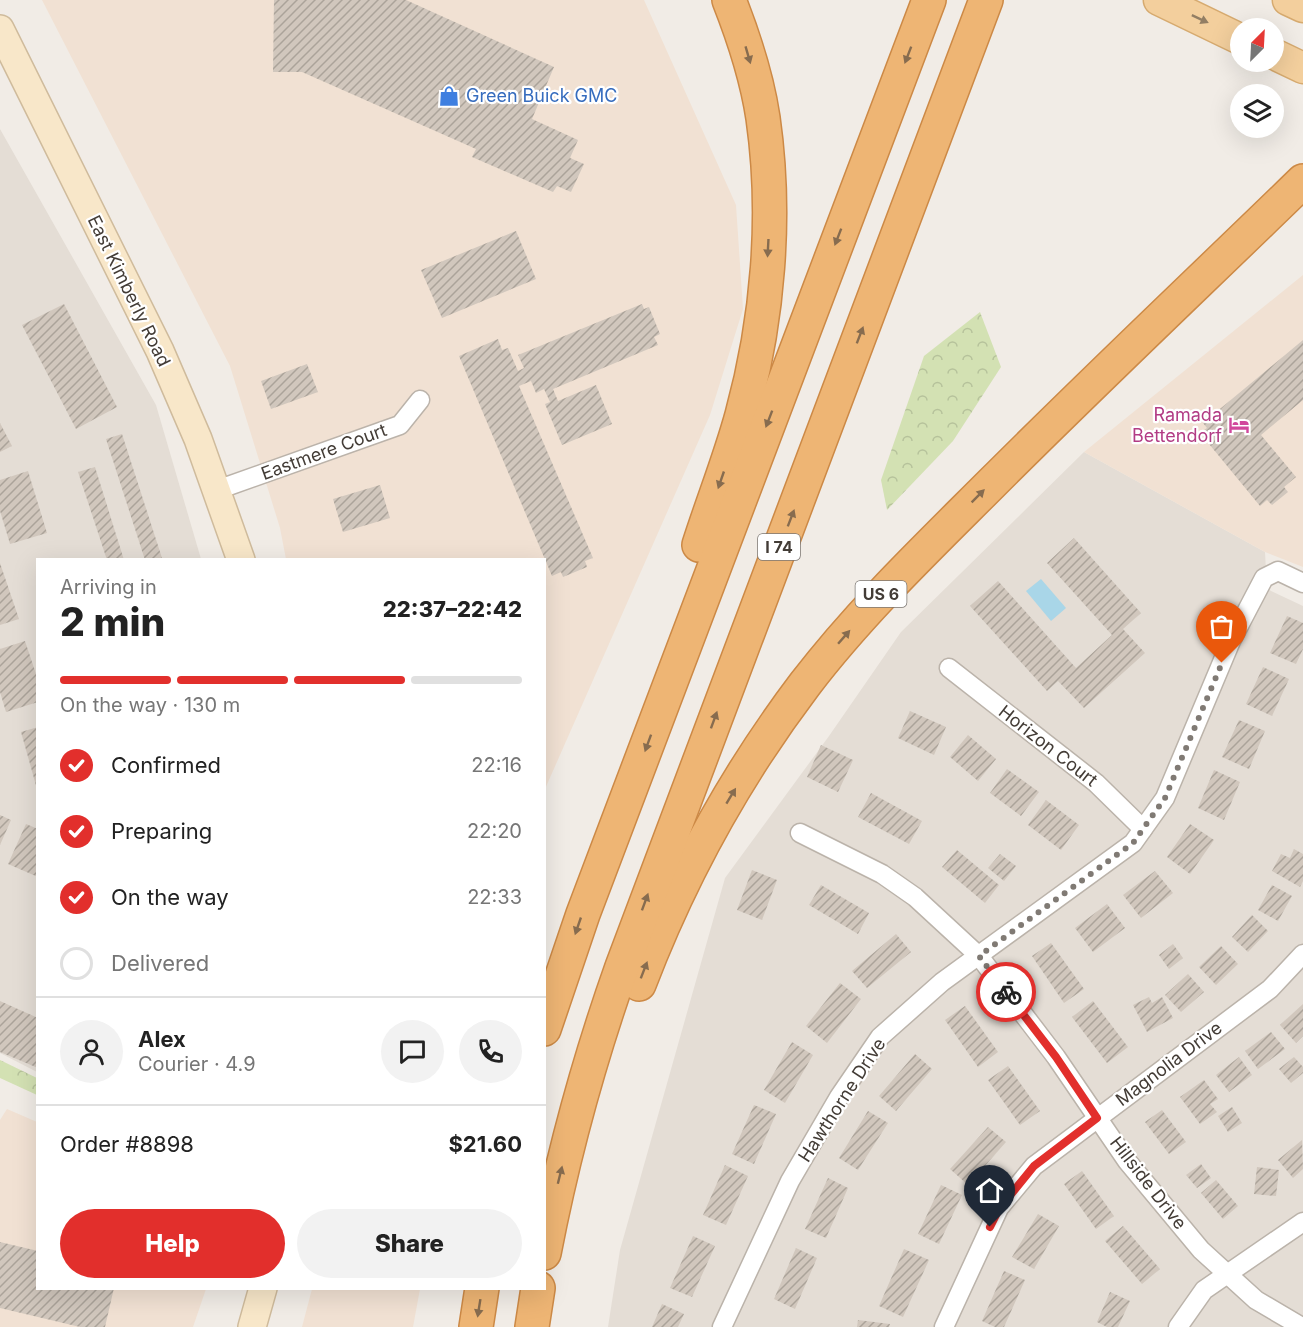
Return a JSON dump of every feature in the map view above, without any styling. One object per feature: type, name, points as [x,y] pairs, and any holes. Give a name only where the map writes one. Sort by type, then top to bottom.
[{"type":"highway","points":[[675,669],[672,626],[742,417],[752,377],[767,274],[769,198],[763,116],[749,57],[729,0]]},
{"type":"highway","points":[[546,1023],[583,914],[928,0]]},
{"type":"highway","name":"I 74","points":[[546,1243],[556,1193],[603,1022],[649,891],[987,0]]},
{"type":"highway","name":"US 6","points":[[582,1097],[612,1051],[651,951],[699,853],[758,750],[812,676],[880,595],[924,550],[1054,421],[1303,182]]},
{"type":"highway","points":[[476,1327],[482,1290]]},
{"type":"highway","points":[[532,1327],[538,1290]]},
{"type":"main road","points":[[1159,0],[1230,34]]},
{"type":"main road","points":[[1288,0],[1303,7]]},
{"type":"main road","name":"East Kimberly Road","points":[[0,29],[160,351],[198,439],[240,558]]},
{"type":"main road","points":[[1284,59],[1303,68]]},
{"type":"street","name":"Eastmere Court","points":[[217,490],[400,425],[420,400]]},
{"type":"street","name":"Hawthorne Drive","points":[[722,1327],[790,1181],[838,1097],[879,1037],[942,982],[1133,843],[1165,798],[1231,641],[1264,578],[1278,572],[1303,583]]},
{"type":"street","name":"Horizon Court","points":[[949,668],[1096,783],[1143,829]]},
{"type":"street","name":"Hillside Drive","points":[[800,833],[882,874],[899,885],[979,956],[1056,1057],[1127,1161],[1201,1250],[1256,1300],[1302,1327]]},
{"type":"street","name":"Magnolia Drive","points":[[944,1327],[999,1209],[1034,1166],[1270,989],[1303,954]]},
{"type":"street","points":[[1178,1327],[1204,1290],[1303,1222]]},
{"type":"shaded area","points":[[42,0],[644,0],[736,205],[743,309],[710,415],[546,787],[546,558],[286,558],[280,528],[230,366]]},
{"type":"shaded area","points":[[0,129],[156,405],[201,558],[36,558],[36,1071],[0,1053]]},
{"type":"shaded area","points":[[1303,275],[1303,567],[1265,552],[1084,452]]},
{"type":"shaded area","points":[[1084,452],[1265,552],[1267,589],[1303,606],[1303,1327],[608,1327],[620,1250],[725,878],[829,736],[901,632]]},
{"type":"shaded area","points":[[7,1109],[36,1122],[36,1290],[206,1290],[193,1327],[0,1327],[0,1120]]},
{"type":"shaded area","points":[[311,1290],[420,1290],[413,1327],[302,1327]]},
{"type":"green space","points":[[980,312],[1001,367],[953,441],[887,510],[881,480],[924,356]]},
{"type":"green space","points":[[0,1060],[36,1078],[36,1095],[0,1078]]},
{"type":"water","points":[[1041,579],[1066,608],[1051,621],[1026,591]]},
{"type":"building","name":"Green Buick GMC","points":[[274,0],[406,0],[554,67],[532,119],[578,140],[570,158],[584,164],[571,192],[557,186],[553,192],[472,157],[476,149],[302,72],[273,72]]},
{"type":"building","points":[[516,231],[536,279],[442,318],[421,270]]},
{"type":"building","points":[[64,304],[117,407],[76,429],[22,325]]},
{"type":"building","points":[[642,304],[644,309],[649,307],[660,334],[654,337],[658,345],[553,389],[558,401],[596,385],[612,424],[562,445],[545,404],[550,402],[544,389],[536,393],[531,381],[519,386],[593,558],[585,561],[587,567],[563,577],[561,572],[552,576],[459,356],[498,339],[502,350],[508,348],[518,371],[524,368],[518,355]]},
{"type":"building","name":"Ramada Bettendorf","points":[[1303,340],[1303,400],[1261,435],[1296,477],[1284,487],[1288,492],[1272,505],[1267,500],[1260,506],[1200,433],[1207,428],[1203,423]]},
{"type":"building","points":[[307,364],[318,392],[271,409],[261,381]]},
{"type":"building","points":[[0,423],[12,446],[0,452]]},
{"type":"building","points":[[122,434],[162,558],[144,558],[106,439]]},
{"type":"building","points":[[95,467],[123,558],[106,558],[78,472]]},
{"type":"building","points":[[28,471],[47,533],[10,544],[0,511],[0,480]]},
{"type":"building","points":[[380,485],[390,518],[343,532],[333,499]]},
{"type":"building","points":[[1074,538],[1141,613],[1123,629],[1145,653],[1084,708],[1058,681],[1047,691],[970,606],[998,581],[1076,668],[1112,635],[1047,563]]},
{"type":"building","points":[[0,563],[19,619],[0,625]]},
{"type":"building","points":[[1287,616],[1303,623],[1303,649],[1296,664],[1270,653]]},
{"type":"building","points":[[25,641],[36,674],[36,703],[6,712],[0,692],[0,649]]},
{"type":"building","points":[[1263,667],[1289,679],[1272,716],[1246,704]]},
{"type":"building","points":[[910,711],[946,727],[934,755],[898,738]]},
{"type":"building","points":[[1239,720],[1265,731],[1249,769],[1222,757]]},
{"type":"building","points":[[36,728],[36,785],[21,732]]},
{"type":"building","points":[[968,735],[996,759],[978,781],[950,757]]},
{"type":"building","points":[[821,745],[853,760],[838,792],[807,777]]},
{"type":"building","points":[[1007,769],[1039,792],[1021,816],[990,793]]},
{"type":"building","points":[[1214,770],[1240,782],[1224,820],[1198,808]]},
{"type":"building","points":[[871,793],[922,821],[909,844],[858,817]]},
{"type":"building","points":[[1046,800],[1079,825],[1061,850],[1028,825]]},
{"type":"building","points":[[0,815],[11,820],[0,845]]},
{"type":"building","points":[[26,824],[36,828],[36,876],[8,864]]},
{"type":"building","points":[[1190,824],[1214,840],[1190,874],[1167,857]]},
{"type":"building","points":[[1294,849],[1303,854],[1303,881],[1300,887],[1272,871],[1281,854],[1290,858]]},
{"type":"building","points":[[957,850],[999,885],[985,903],[942,867]]},
{"type":"building","points":[[1000,854],[1016,866],[1004,881],[988,868]]},
{"type":"building","points":[[752,870],[777,880],[762,920],[737,910]]},
{"type":"building","points":[[1155,871],[1173,893],[1141,918],[1123,895]]},
{"type":"building","points":[[821,885],[869,913],[858,934],[809,905]]},
{"type":"building","points":[[1272,885],[1292,896],[1278,921],[1258,910]]},
{"type":"building","points":[[1107,904],[1125,928],[1093,952],[1075,928]]},
{"type":"building","points":[[1252,915],[1268,931],[1248,952],[1232,937]]},
{"type":"building","points":[[896,934],[911,952],[867,988],[852,971]]},
{"type":"building","points":[[1051,943],[1084,989],[1064,1003],[1032,956]]},
{"type":"building","points":[[1173,944],[1183,958],[1169,969],[1159,955]]},
{"type":"building","points":[[1221,946],[1238,964],[1216,985],[1199,967]]},
{"type":"building","points":[[1188,974],[1204,992],[1181,1012],[1165,995]]},
{"type":"building","points":[[840,983],[861,999],[827,1043],[806,1026]]},
{"type":"building","points":[[1149,997],[1152,1003],[1162,997],[1173,1018],[1147,1032],[1133,1005]]},
{"type":"building","points":[[0,1001],[36,1017],[36,1067],[0,1052]]},
{"type":"building","points":[[1093,1001],[1128,1047],[1107,1063],[1072,1017]]},
{"type":"building","points":[[1303,1004],[1303,1036],[1296,1043],[1280,1025]]},
{"type":"building","points":[[965,1006],[998,1052],[978,1067],[945,1020]]},
{"type":"building","points":[[1271,1032],[1285,1049],[1258,1069],[1245,1051]]},
{"type":"building","points":[[792,1042],[813,1055],[785,1103],[764,1090]]},
{"type":"building","points":[[915,1054],[932,1069],[896,1111],[879,1096]]},
{"type":"building","points":[[1239,1057],[1252,1075],[1229,1092],[1216,1075]]},
{"type":"building","points":[[1294,1057],[1303,1067],[1303,1073],[1291,1083],[1279,1069]]},
{"type":"building","points":[[1008,1066],[1040,1111],[1020,1125],[988,1080]]},
{"type":"building","points":[[1204,1080],[1218,1099],[1210,1104],[1217,1112],[1200,1124],[1180,1097]]},
{"type":"building","points":[[754,1105],[776,1114],[754,1164],[732,1154]]},
{"type":"building","points":[[1232,1107],[1242,1123],[1228,1132],[1218,1116]]},
{"type":"building","points":[[1162,1110],[1186,1142],[1169,1154],[1145,1122]]},
{"type":"building","points":[[868,1111],[888,1123],[858,1170],[839,1158]]},
{"type":"building","points":[[988,1127],[1006,1142],[968,1185],[950,1169]]},
{"type":"building","points":[[1302,1140],[1303,1169],[1293,1178],[1278,1160]]},
{"type":"building","points":[[1201,1164],[1211,1178],[1197,1188],[1186,1175]]},
{"type":"building","points":[[725,1165],[748,1176],[726,1225],[703,1215]]},
{"type":"building","points":[[1257,1167],[1279,1170],[1276,1196],[1254,1194]]},
{"type":"building","points":[[1082,1171],[1114,1216],[1096,1229],[1064,1184]]},
{"type":"building","points":[[828,1178],[848,1188],[826,1238],[805,1229]]},
{"type":"building","points":[[1216,1180],[1238,1206],[1223,1219],[1201,1193]]},
{"type":"building","points":[[941,1185],[962,1195],[939,1244],[918,1234]]},
{"type":"building","points":[[1038,1214],[1059,1226],[1034,1269],[1012,1257]]},
{"type":"building","points":[[1123,1226],[1160,1269],[1142,1284],[1105,1241]]},
{"type":"building","points":[[693,1236],[715,1246],[692,1297],[670,1288]]},
{"type":"building","points":[[0,1242],[36,1251],[36,1290],[114,1290],[105,1327],[80,1327],[0,1308]]},
{"type":"building","points":[[796,1248],[817,1258],[795,1309],[774,1299]]},
{"type":"building","points":[[904,1249],[929,1260],[903,1317],[879,1306]]},
{"type":"building","points":[[1004,1271],[1025,1280],[1004,1327],[995,1327],[982,1321]]},
{"type":"building","points":[[1110,1292],[1130,1301],[1118,1327],[1107,1327],[1097,1322]]},
{"type":"building","points":[[662,1304],[684,1314],[678,1327],[652,1327]]},
{"type":"building","points":[[858,1320],[890,1324],[889,1327],[857,1327]]},
{"type":"way so far","points":[[1006,992],[979,956],[1133,843],[1165,798],[1222,663]]},
{"type":"place","name":"Green Buick GMC","points":[[449,96]]},
{"type":"place","name":"Ramada Bettendorf","points":[[1239,425]]},
{"type":"route","points":[[990,1227],[999,1209],[1034,1166],[1097,1118],[1056,1057],[1006,992]]}]
